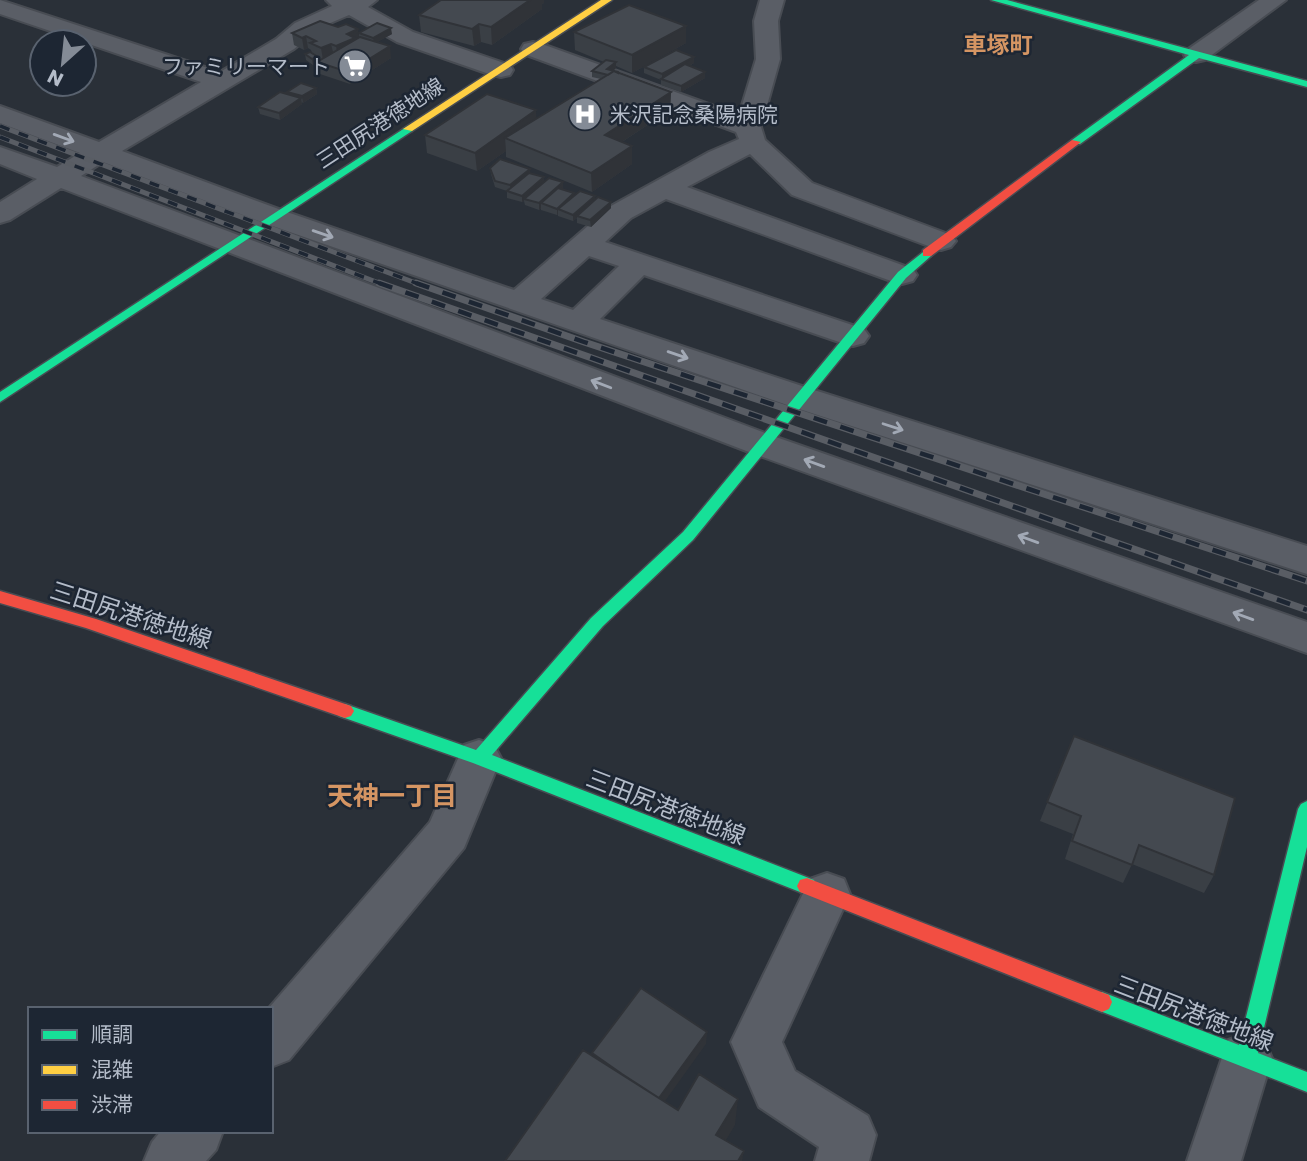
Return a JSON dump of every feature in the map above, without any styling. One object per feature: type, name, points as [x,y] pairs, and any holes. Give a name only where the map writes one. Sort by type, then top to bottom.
[{"type":"main road","name":"三田尻港徳地線","points":[[0,398],[231,243],[607,0]]},
{"type":"main road","points":[[996,0],[1307,84]]},
{"type":"main road","points":[[479,758],[597,622],[688,536],[902,275],[941,242],[1196,55]]},
{"type":"main road","name":"三田尻港徳地線","points":[[0,597],[103,627],[479,758],[1307,1082]]},
{"type":"main road","points":[[1246,1058],[1307,809]]},
{"type":"street","points":[[519,302],[621,212],[719,158],[750,135],[768,58],[766,21],[772,0]]},
{"type":"street","points":[[1196,55],[1273,0]]},
{"type":"street","points":[[0,213],[285,44],[298,28],[351,2],[405,37],[501,70]]},
{"type":"street","points":[[0,6],[222,81]]},
{"type":"street","points":[[533,49],[750,135],[802,189],[941,242]]},
{"type":"street","points":[[0,114],[274,217],[519,302],[802,398],[1307,560]]},
{"type":"street","points":[[0,155],[761,444],[1307,638]]},
{"type":"street","points":[[666,189],[902,275]]},
{"type":"street","points":[[583,244],[637,265],[853,336]]},
{"type":"street","points":[[580,321],[637,265]]},
{"type":"street","points":[[273,1041],[448,834],[479,758]]},
{"type":"street","points":[[827,894],[756,1042],[777,1089],[849,1135],[842,1161]]},
{"type":"street","points":[[1214,1161],[1246,1058]]},
{"type":"street","points":[[172,1161],[195,1133]]},
{"type":"building","points":[[441,0],[530,0],[491,27],[479,24],[472,29],[419,15]]},
{"type":"building","points":[[629,5],[686,26],[632,55],[574,32]]},
{"type":"building","points":[[320,21],[338,27],[346,24],[358,29],[347,34],[355,38],[336,46],[331,44],[321,48],[310,43],[316,41],[292,33]]},
{"type":"building","points":[[377,23],[391,28],[373,38],[359,33]]},
{"type":"building","points":[[360,37],[390,46],[348,72],[317,62]]},
{"type":"building","points":[[676,50],[694,57],[662,74],[644,67]]},
{"type":"building","points":[[310,52],[318,57],[312,59],[305,54]]},
{"type":"building","points":[[606,60],[616,62],[607,69],[618,72],[618,73],[614,71],[608,75],[592,71]]},
{"type":"building","points":[[685,64],[705,72],[681,86],[661,79]]},
{"type":"building","points":[[614,71],[671,92],[605,135],[632,146],[591,173],[505,138]]},
{"type":"building","points":[[301,83],[316,88],[302,96],[287,92]]},
{"type":"building","points":[[280,92],[301,98],[279,113],[258,107]]},
{"type":"building","points":[[487,94],[536,110],[475,153],[425,135]]},
{"type":"building","points":[[500,159],[530,169],[510,185],[495,181],[490,168]]},
{"type":"building","points":[[529,173],[544,177],[522,196],[507,191]]},
{"type":"building","points":[[549,178],[563,182],[539,203],[524,199]]},
{"type":"building","points":[[558,188],[574,193],[557,209],[541,203]]},
{"type":"building","points":[[580,191],[595,196],[573,215],[558,209]]},
{"type":"building","points":[[598,197],[611,202],[590,220],[577,216]]},
{"type":"building","points":[[1074,736],[1235,798],[1214,875],[1139,845],[1132,865],[1072,841],[1081,816],[1047,802]]},
{"type":"building","points":[[641,988],[707,1032],[659,1098],[592,1053]]},
{"type":"building","points":[[583,1050],[678,1110],[699,1074],[738,1099],[716,1135],[744,1151],[738,1161],[505,1161]]},
{"type":"railway","points":[[0,126],[421,285]]},
{"type":"railway","points":[[0,137],[384,285]]},
{"type":"railway","points":[[379,283],[1307,610]]},
{"type":"railway","points":[[416,283],[584,342],[1307,581]]},
{"type":"traffic: fast","points":[[996,0],[1307,84]]},
{"type":"traffic: fast","points":[[1076,142],[1196,55]]},
{"type":"traffic: fast","points":[[0,398],[408,129]]},
{"type":"traffic: fast","points":[[479,758],[597,622],[688,536],[902,275],[927,253]]},
{"type":"traffic: fast","points":[[345,711],[479,758],[807,886]]},
{"type":"traffic: fast","points":[[1246,1058],[1307,809]]},
{"type":"traffic: fast","points":[[1102,1002],[1307,1082]]},
{"type":"traffic: slow","points":[[408,129],[607,0]]},
{"type":"traffic: jam","points":[[927,253],[1076,142]]},
{"type":"traffic: jam","points":[[0,597],[90,623],[345,711]]},
{"type":"traffic: jam","points":[[807,886],[1102,1002]]},
{"type":"place","name":"ファミリーマート","points":[[355,66]]},
{"type":"place","name":"米沢記念桑陽病院","points":[[585,114]]},
{"type":"district","name":"車塚町","points":[[998,45]]},
{"type":"district","name":"天神一丁目","points":[[392,796]]}]
